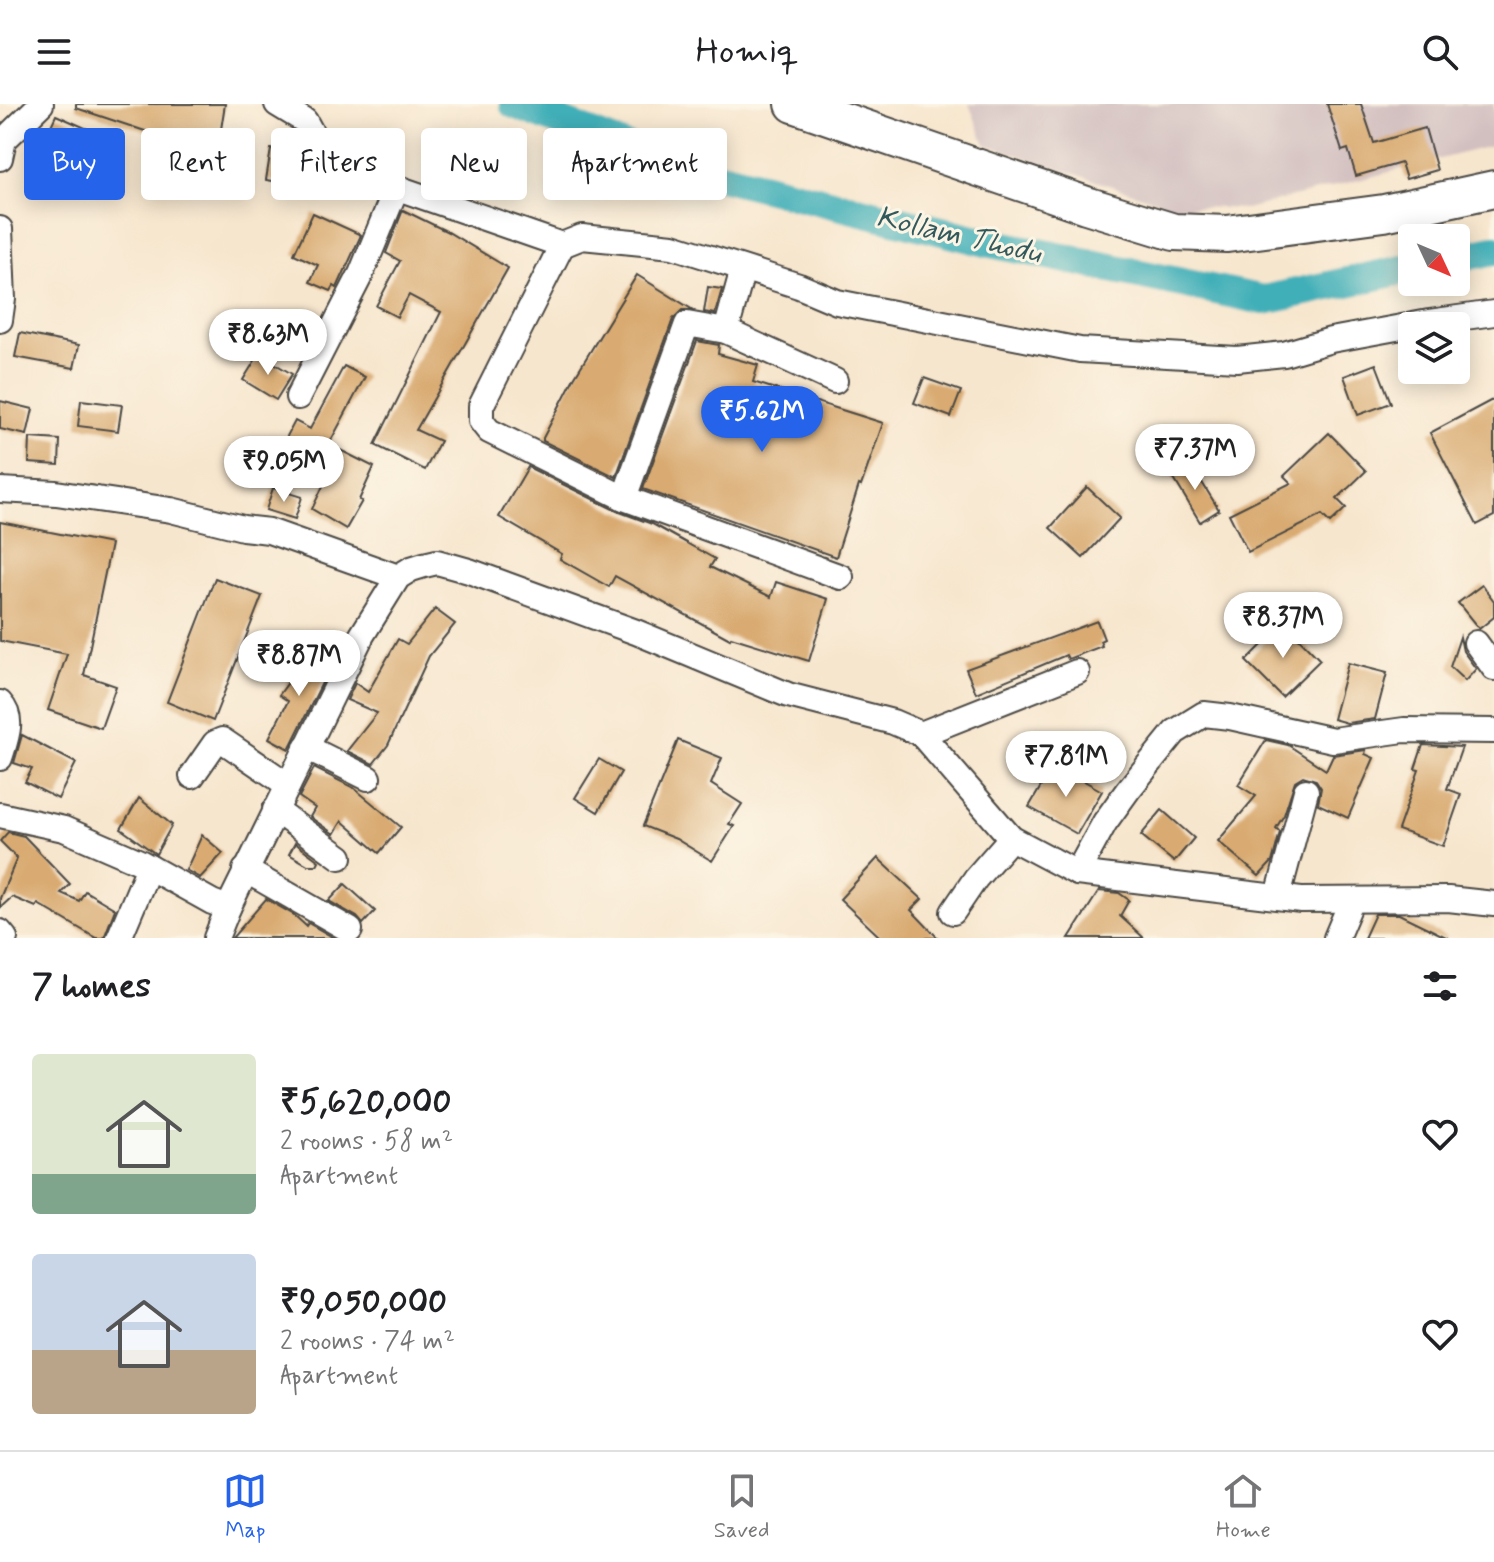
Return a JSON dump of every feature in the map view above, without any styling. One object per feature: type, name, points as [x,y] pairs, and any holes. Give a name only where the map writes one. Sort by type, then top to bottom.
[{"type":"main road","points":[[794,104],[1086,205],[1174,232],[1243,232],[1384,213],[1494,189]]},
{"type":"street","points":[[0,158],[4,140],[41,104]]},
{"type":"street","points":[[277,104],[305,121],[309,128]]},
{"type":"street","points":[[405,192],[562,245],[582,237],[673,246],[799,286],[837,302],[1080,350],[1237,359],[1284,354],[1331,340],[1494,313]]},
{"type":"street","points":[[298,397],[361,274],[391,200]]},
{"type":"street","points":[[0,229],[3,299],[0,320]]},
{"type":"street","points":[[562,245],[481,406],[481,421],[489,431],[624,498],[841,577]]},
{"type":"street","points":[[726,331],[743,269]]},
{"type":"street","points":[[624,498],[687,324],[726,331],[835,381]]},
{"type":"street","points":[[0,490],[56,493],[171,510],[243,528],[269,531],[398,577]]},
{"type":"street","points":[[216,938],[245,870],[362,635],[398,577],[411,569],[437,562],[636,632],[788,695],[893,722],[921,734],[1011,838],[1077,873],[1301,900],[1448,899],[1494,904]]},
{"type":"street","points":[[1476,643],[1494,668]]},
{"type":"street","points":[[921,734],[1077,672]]},
{"type":"street","points":[[0,703],[5,707],[9,727],[0,758]]},
{"type":"street","points":[[1077,873],[1105,822],[1128,790],[1175,732],[1204,714],[1333,740],[1404,730],[1494,731]]},
{"type":"street","points":[[192,776],[215,743],[222,740],[288,785]]},
{"type":"street","points":[[306,747],[368,778]]},
{"type":"street","points":[[1278,896],[1306,791]]},
{"type":"street","points":[[275,810],[340,857]]},
{"type":"street","points":[[1,818],[64,829],[149,867],[228,908]]},
{"type":"street","points":[[953,912],[976,878],[1011,838]]},
{"type":"street","points":[[119,938],[149,867]]},
{"type":"street","points":[[245,870],[350,930]]},
{"type":"street","points":[[1336,938],[1352,900]]},
{"type":"street","points":[[0,932],[5,938]]},
{"type":"shaded area","points":[[969,104],[1494,104],[1494,145],[1246,209],[1172,206],[985,144]]},
{"type":"building","points":[[76,104],[225,104],[221,128],[141,130],[76,108]]},
{"type":"building","points":[[1327,104],[1361,104],[1374,143],[1425,128],[1437,170],[1406,179],[1401,163],[1356,176],[1348,149],[1342,151]]},
{"type":"building","points":[[56,115],[85,128],[50,128]]},
{"type":"building","points":[[271,149],[271,181],[266,180]]},
{"type":"building","points":[[403,210],[448,232],[508,268],[416,430],[440,441],[425,470],[375,445],[441,312],[409,295],[397,317],[376,306],[400,261],[386,253]]},
{"type":"building","points":[[313,213],[361,235],[337,288],[334,286],[331,291],[310,282],[318,265],[294,254]]},
{"type":"building","points":[[637,275],[693,310],[682,310],[673,319],[616,477],[543,441],[543,438],[574,378]]},
{"type":"building","points":[[708,287],[722,289],[715,314],[704,312]]},
{"type":"building","points":[[20,333],[79,345],[74,368],[15,357]]},
{"type":"building","points":[[697,341],[719,345],[718,354],[758,365],[753,382],[883,423],[836,557],[643,489]]},
{"type":"building","points":[[259,354],[292,374],[276,400],[243,380]]},
{"type":"building","points":[[1376,364],[1391,403],[1358,415],[1344,376]]},
{"type":"building","points":[[344,366],[365,377],[321,459],[285,440],[295,421],[310,429]]},
{"type":"building","points":[[924,378],[961,391],[951,417],[914,403]]},
{"type":"building","points":[[1494,399],[1494,516],[1477,525],[1430,433]]},
{"type":"building","points":[[81,400],[122,405],[118,431],[78,426]]},
{"type":"building","points":[[0,401],[33,409],[27,435],[0,429]]},
{"type":"building","points":[[1329,433],[1366,471],[1337,499],[1346,508],[1330,523],[1322,515],[1248,552],[1229,514],[1291,483],[1284,476]]},
{"type":"building","points":[[30,438],[60,440],[59,465],[29,463]]},
{"type":"building","points":[[340,450],[374,467],[359,500],[362,501],[346,529],[312,509]]},
{"type":"building","points":[[1190,463],[1219,510],[1200,522],[1171,474]]},
{"type":"building","points":[[528,467],[617,511],[652,524],[715,559],[710,567],[771,597],[776,582],[828,599],[809,661],[730,639],[615,576],[609,587],[560,559],[562,554],[499,517]]},
{"type":"building","points":[[1087,487],[1120,518],[1083,558],[1050,528]]},
{"type":"building","points":[[273,488],[302,497],[295,519],[266,510]]},
{"type":"building","points":[[0,522],[111,544],[84,675],[116,686],[101,728],[48,710],[67,654],[0,641]]},
{"type":"building","points":[[215,578],[262,596],[213,721],[167,702]]},
{"type":"building","points":[[1482,585],[1494,601],[1494,617],[1479,629],[1458,603]]},
{"type":"building","points":[[435,609],[455,624],[429,656],[388,745],[373,764],[347,751],[377,713],[347,700],[355,683],[368,692],[398,639],[407,644]]},
{"type":"building","points":[[1097,621],[1104,639],[1100,641],[1102,646],[1068,659],[1066,655],[976,693],[966,669]]},
{"type":"building","points":[[1284,623],[1320,660],[1282,697],[1246,661]]},
{"type":"building","points":[[1460,637],[1463,651],[1476,669],[1465,681],[1450,667]]},
{"type":"building","points":[[311,651],[331,665],[289,749],[269,738],[288,701],[279,695]]},
{"type":"building","points":[[1348,663],[1387,673],[1375,719],[1347,723],[1333,719]]},
{"type":"building","points":[[22,735],[76,763],[58,799],[25,782],[32,769],[14,763]]},
{"type":"building","points":[[678,740],[722,758],[711,784],[742,804],[729,824],[734,826],[712,861],[676,839],[643,826]]},
{"type":"building","points":[[1266,740],[1288,745],[1326,770],[1333,755],[1366,750],[1365,754],[1374,758],[1348,818],[1318,804],[1321,788],[1316,780],[1303,776],[1295,781],[1284,815],[1276,828],[1280,832],[1272,862],[1259,876],[1218,841],[1256,796],[1238,785]]},
{"type":"building","points":[[1423,745],[1462,747],[1447,789],[1461,794],[1443,846],[1398,830],[1419,770],[1415,769]]},
{"type":"building","points":[[599,759],[621,772],[598,812],[575,798]]},
{"type":"building","points":[[1054,764],[1102,791],[1077,834],[1029,807]]},
{"type":"building","points":[[314,768],[354,788],[401,827],[379,853],[342,821],[334,834],[310,817],[315,808],[299,797]]},
{"type":"building","points":[[139,798],[172,825],[156,854],[121,829]]},
{"type":"building","points":[[1162,810],[1194,838],[1174,862],[1141,835]]},
{"type":"building","points":[[8,832],[24,836],[70,884],[61,893],[79,901],[85,891],[115,909],[104,938],[96,938],[38,904],[36,907],[12,897],[0,908],[0,898],[17,858],[0,841]]},
{"type":"building","points":[[202,835],[223,853],[200,878],[186,870]]},
{"type":"building","points":[[295,843],[319,861],[317,865],[308,865],[289,854]]},
{"type":"building","points":[[878,858],[922,899],[911,910],[938,938],[881,938],[840,899]]},
{"type":"building","points":[[345,884],[375,911],[363,924],[357,917],[329,901]]},
{"type":"building","points":[[1099,891],[1119,893],[1129,900],[1120,916],[1144,938],[1069,938]]},
{"type":"building","points":[[266,899],[294,915],[306,926],[308,923],[334,938],[232,938]]},
{"type":"building","points":[[1375,914],[1399,914],[1448,938],[1364,938]]},
{"type":"waterway","name":"Kollam Thodu","points":[[514,104],[664,162],[986,242],[1264,300],[1398,271]]},
{"type":"waterway","name":"Kollam Thodu","points":[[1470,255],[1494,250]]}]
